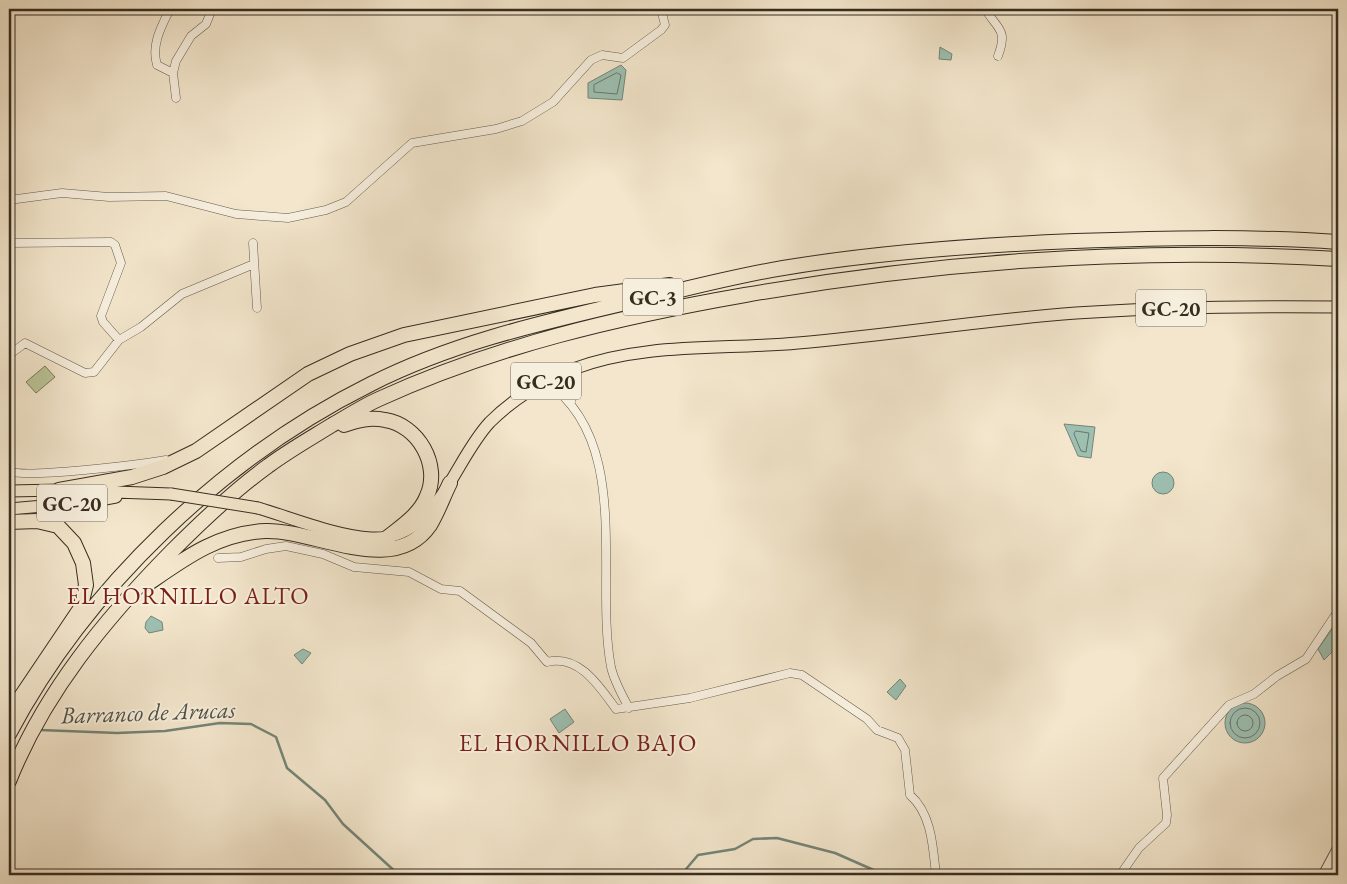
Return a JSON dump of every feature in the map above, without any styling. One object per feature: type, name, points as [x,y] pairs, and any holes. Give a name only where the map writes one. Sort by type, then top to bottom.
[{"type":"highway","name":"GC-3","points":[[9,734],[67,634],[139,555],[185,510],[287,432],[370,384],[438,353],[550,321],[747,275],[796,266],[994,245],[1180,237],[1338,242]]},
{"type":"highway","name":"GC-3","points":[[9,781],[40,716],[69,670],[130,597],[201,522],[267,467],[375,400],[484,356],[581,329],[698,303],[794,286],[916,269],[995,262],[1182,254],[1338,259]]},
{"type":"highway","points":[[59,490],[132,477],[155,470],[185,456],[308,374],[350,354],[404,335],[596,295],[747,275]]},
{"type":"highway","points":[[319,433],[358,420],[372,418],[400,424],[421,442],[431,468],[428,495],[420,509],[388,537]]},
{"type":"highway","points":[[130,597],[201,548],[226,538],[245,534],[284,532],[363,550],[397,548],[422,533],[430,525],[450,483]]},
{"type":"highway","points":[[9,522],[37,521],[58,526],[74,543],[83,563],[86,585],[80,609],[67,634],[9,715]]},
{"type":"main road","name":"GC-20","points":[[9,491],[59,490],[171,494],[258,508],[346,534],[371,538],[388,537],[413,527],[431,510],[450,483],[467,453],[490,422],[545,381],[572,369],[615,356],[657,350],[768,346],[1076,313],[1184,308],[1338,307]]},
{"type":"main road","name":"GC-20","points":[[9,509],[89,502],[135,494]]},
{"type":"street","points":[[170,9],[155,43],[154,57],[157,65],[173,73]]},
{"type":"street","points":[[176,98],[173,73],[176,61],[192,36],[206,24],[212,9]]},
{"type":"street","points":[[9,200],[62,193],[109,197],[166,196],[236,214],[288,218],[326,210],[346,202],[412,143],[496,130],[522,122],[553,102],[590,60],[602,55],[623,58],[661,30],[665,25],[661,9]]},
{"type":"street","points":[[985,9],[1003,33],[1004,41],[998,56]]},
{"type":"street","points":[[9,244],[111,242],[115,245],[121,263],[101,316],[103,322],[119,340]]},
{"type":"street","points":[[253,243],[257,308]]},
{"type":"street","points":[[9,355],[26,344],[84,373],[94,372],[119,340],[141,327],[182,294],[254,264]]},
{"type":"street","points":[[572,369],[568,387],[572,403],[584,425],[598,464],[606,506],[606,577],[611,668],[629,708]]},
{"type":"street","points":[[545,381],[572,403]]},
{"type":"street","points":[[9,471],[31,474],[141,465],[185,456]]},
{"type":"street","points":[[218,558],[241,558],[266,549],[286,546],[323,554],[354,567],[409,572],[441,588],[460,591],[531,643],[547,662],[559,659],[571,662],[597,683],[616,709],[690,698],[790,673],[802,675],[867,719],[876,730],[898,738],[905,750],[910,795],[921,804],[927,819],[936,875]]},
{"type":"street","points":[[1120,875],[1139,848],[1166,823],[1167,815],[1162,778],[1171,766],[1195,745],[1228,705],[1254,694],[1277,676],[1306,659],[1338,611]]},
{"type":"street","points":[[1323,875],[1338,847]]},
{"type":"shaded area","points":[[45,366],[55,377],[36,393],[26,382]]},
{"type":"water","points":[[940,47],[952,54],[951,60],[939,59]]},
{"type":"water","points":[[621,65],[626,70],[622,100],[588,98],[588,83]]},
{"type":"water","points":[[1064,424],[1095,427],[1091,458],[1078,456]]},
{"type":"water","points":[[1163,472],[1173,479],[1174,483],[1167,493],[1163,494],[1153,487],[1152,483],[1159,473]]},
{"type":"water","points":[[151,616],[162,622],[163,630],[149,633],[145,628],[146,622]]},
{"type":"water","points":[[1337,622],[1338,646],[1324,660],[1318,649]]},
{"type":"water","points":[[303,649],[311,653],[302,664],[294,655]]},
{"type":"water","points":[[900,679],[906,686],[896,700],[887,692]]},
{"type":"water","points":[[1245,703],[1259,709],[1265,723],[1259,737],[1245,743],[1231,737],[1225,723],[1231,709]]},
{"type":"water","points":[[565,709],[574,722],[559,733],[550,719]]},
{"type":"waterway","name":"Barranco de Arucas","points":[[40,730],[117,733],[165,731],[220,723],[251,724],[276,737],[287,768],[325,800],[343,824],[399,875]]},
{"type":"waterway","name":"Barranco de Arucas","points":[[681,875],[698,855],[735,849],[753,839],[777,838],[835,853],[885,875]]},
{"type":"district","name":"EL HORNILLO ALTO","points":[[188,595]]},
{"type":"district","name":"EL HORNILLO BAJO","points":[[578,742]]}]
